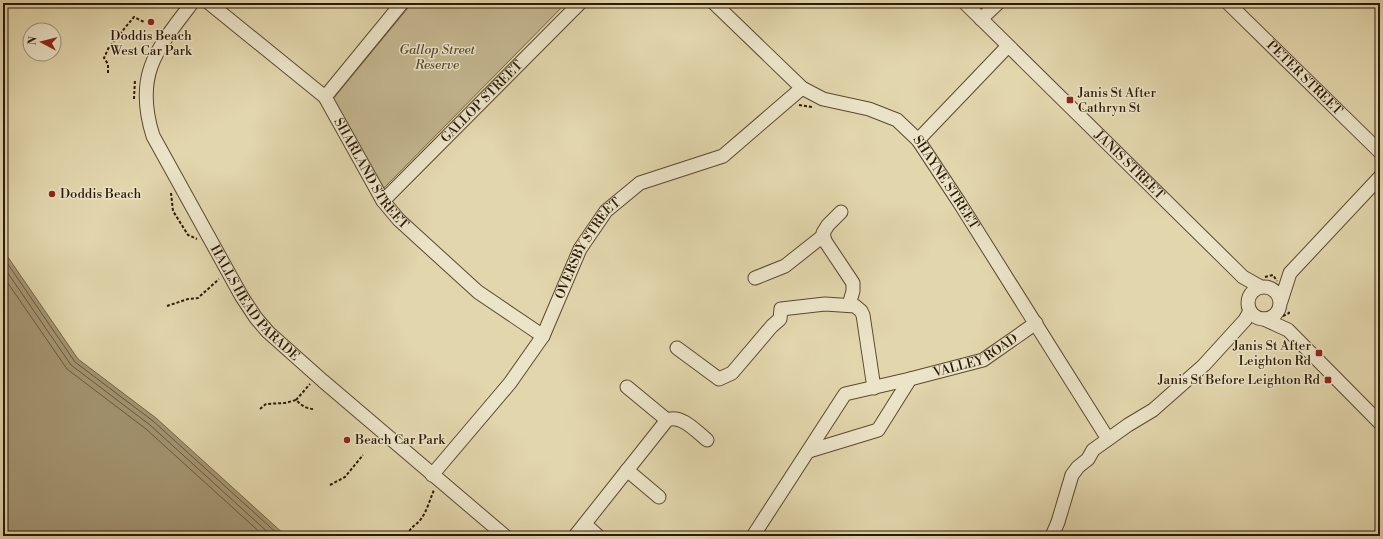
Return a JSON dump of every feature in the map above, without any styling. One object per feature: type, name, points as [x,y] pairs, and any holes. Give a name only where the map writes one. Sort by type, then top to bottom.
[{"type":"street","name":"HALLS HEAD PARADE","points":[[192,3],[159,48],[150,66],[146,84],[145,102],[147,118],[153,136],[226,269],[256,318],[268,332],[433,481],[505,536]]},
{"type":"street","name":"SHARLAND STREET","points":[[209,3],[326,97],[384,201],[399,220],[478,292],[543,336]]},
{"type":"street","points":[[326,97],[402,3]]},
{"type":"street","name":"GALLOP STREET","points":[[384,201],[580,3]]},
{"type":"street","name":"SHAYNE STREET","points":[[714,3],[802,88],[823,99],[868,110],[897,120],[918,140],[1036,323],[1108,439]]},
{"type":"street","name":"JANIS STREET","points":[[965,3],[1243,277],[1258,289]]},
{"type":"street","points":[[981,19],[998,3]]},
{"type":"street","name":"PETER STREET","points":[[1228,3],[1380,152]]},
{"type":"street","points":[[918,140],[1008,46]]},
{"type":"street","name":"OVERSBY STREET","points":[[433,481],[510,383],[543,336],[580,249],[606,211],[640,183],[723,156],[790,100],[802,88]]},
{"type":"street","points":[[1380,177],[1290,273],[1275,279],[1258,289],[1248,300],[1254,317],[1288,330],[1380,423]]},
{"type":"street","points":[[841,212],[822,233],[853,283],[853,291],[849,306]]},
{"type":"street","points":[[755,278],[785,266],[819,239],[825,240]]},
{"type":"street","points":[[1046,536],[1066,473],[1082,455],[1089,450],[1093,450],[1153,410],[1204,365],[1254,317],[1270,318],[1275,315],[1280,305],[1290,273]]},
{"type":"street","points":[[1258,289],[1271,288],[1276,291],[1288,330]]},
{"type":"street","points":[[677,348],[719,379],[732,373],[772,326],[780,319],[781,309],[825,304],[855,306],[861,311],[862,315],[874,388]]},
{"type":"street","name":"VALLEY ROAD","points":[[754,536],[845,394],[910,380],[983,360],[1036,323]]},
{"type":"street","points":[[809,451],[878,430],[910,380]]},
{"type":"street","points":[[627,387],[666,420]]},
{"type":"street","points":[[575,536],[666,420],[672,418],[682,420],[707,440]]},
{"type":"street","points":[[1052,536],[1058,522],[1072,475],[1078,467],[1088,459],[1093,450]]},
{"type":"street","points":[[627,470],[659,497]]},
{"type":"street","points":[[585,524],[598,536]]},
{"type":"path","points":[[108,73],[108,64],[104,58],[109,47],[134,17],[144,22]]},
{"type":"path","points":[[134,101],[134,85],[136,76]]},
{"type":"path","points":[[790,100],[794,105],[815,108]]},
{"type":"path","points":[[171,190],[173,211],[188,235],[197,239],[200,245]]},
{"type":"path","points":[[167,306],[188,299],[198,298],[219,279],[221,282]]},
{"type":"path","points":[[306,378],[315,386]]},
{"type":"path","points":[[260,409],[266,404],[286,404],[296,400],[311,383]]},
{"type":"path","points":[[296,400],[302,406],[314,409]]},
{"type":"path","points":[[330,484],[345,477],[363,455]]},
{"type":"path","points":[[433,481],[439,490]]},
{"type":"path","points":[[408,536],[408,531],[412,526],[421,520],[433,481]]},
{"type":"green space","name":"Gallop Street Reserve","points":[[412,3],[566,3],[382,190],[333,99]]},
{"type":"water","points":[[3,250],[78,359],[156,418],[286,536],[3,536]]},
{"type":"place","name":"Doddis Beach West Car Park","points":[[151,22]]},
{"type":"place","name":"Janis St After Cathryn St","points":[[1070,100]]},
{"type":"place","name":"Doddis Beach","points":[[52,194]]},
{"type":"place","name":"Janis St After Leighton Rd","points":[[1319,353]]},
{"type":"place","name":"Janis St Before Leighton Rd","points":[[1328,380]]},
{"type":"place","name":"Beach Car Park","points":[[347,440]]}]
